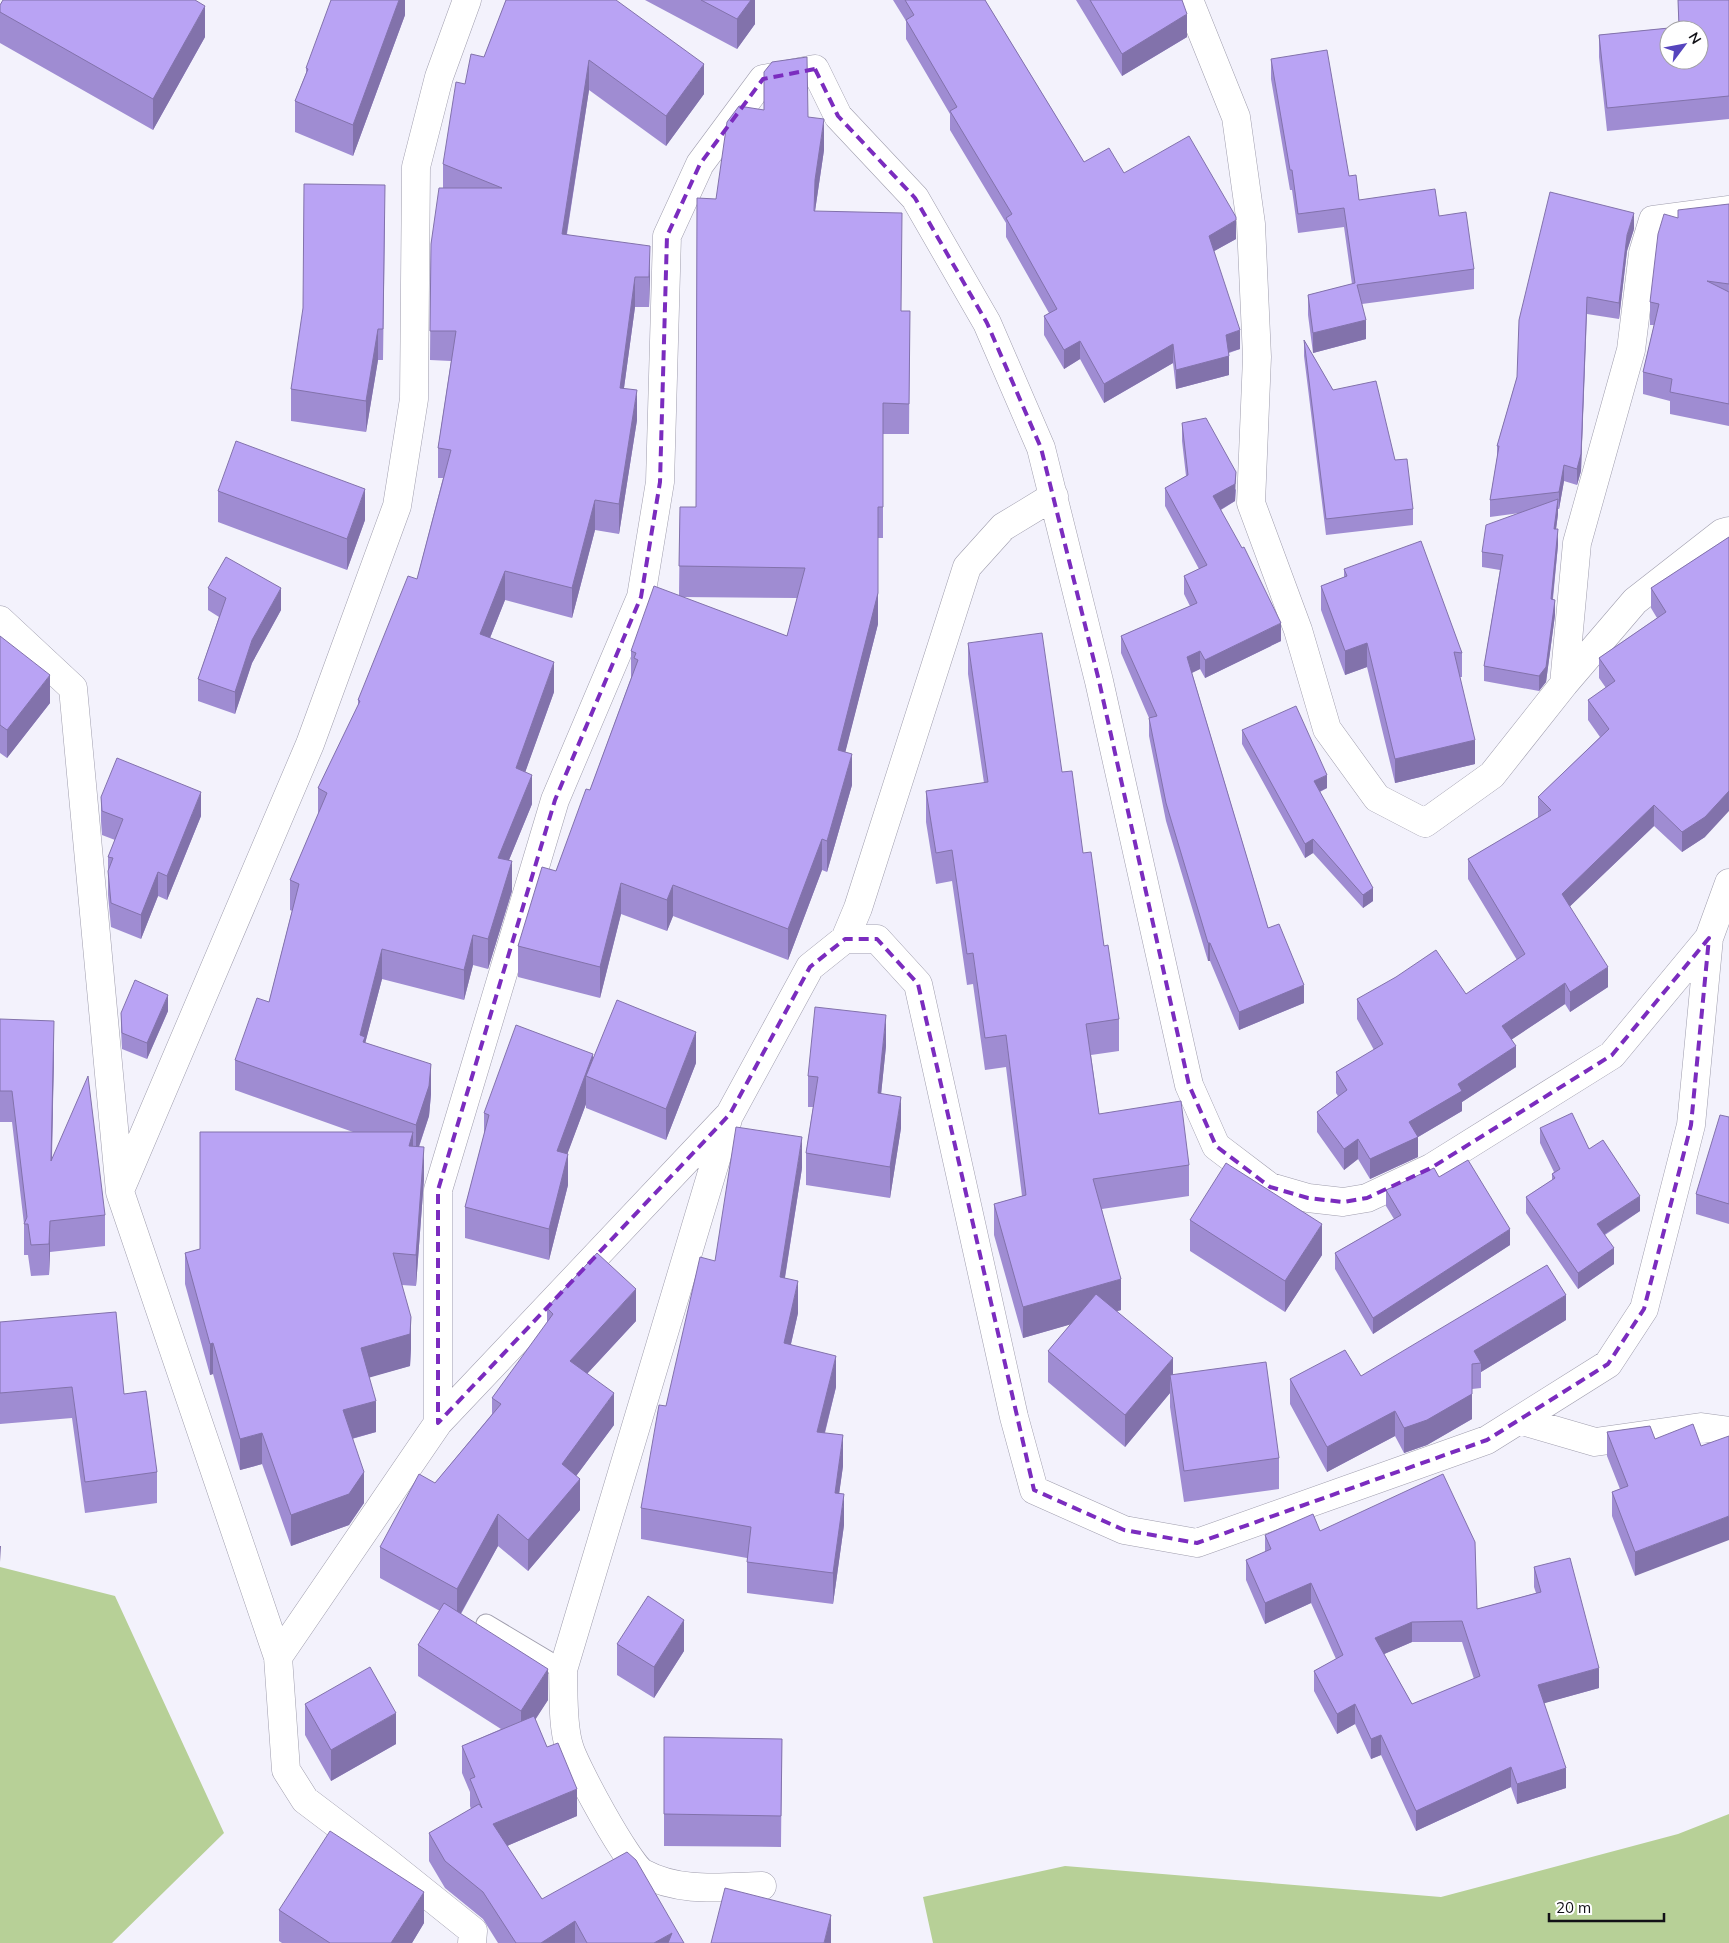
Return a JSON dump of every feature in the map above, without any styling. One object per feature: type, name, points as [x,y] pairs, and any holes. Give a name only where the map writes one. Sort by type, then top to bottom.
[{"type":"street","points":[[120,1192],[310,744],[397,506],[414,399],[416,167],[439,77],[467,0]]},
{"type":"street","points":[[1189,0],[1236,117],[1251,224],[1256,357],[1251,504],[1298,630],[1327,729],[1377,798],[1425,823],[1492,775],[1564,684],[1635,601],[1722,533],[1729,531]]},
{"type":"street","points":[[438,1423],[438,1190],[555,800],[641,597],[660,482],[668,236],[700,164],[763,79],[815,69],[838,116],[915,198],[987,322],[1041,448],[1099,681],[1190,1085],[1216,1146],[1270,1187],[1308,1198],[1343,1202],[1367,1198],[1431,1168],[1612,1055],[1709,938]]},
{"type":"street","points":[[1564,684],[1577,543],[1631,350],[1643,253],[1653,220],[1729,210]]},
{"type":"street","points":[[762,1886],[687,1888],[641,1872],[609,1826],[569,1745],[563,1670],[730,1114],[810,967],[845,939],[858,908],[967,567],[1003,527],[1054,496]]},
{"type":"street","points":[[0,620],[73,688],[120,1192],[278,1657],[286,1770],[305,1800],[387,1862],[473,1931],[472,1943]]},
{"type":"street","points":[[858,908],[877,939],[918,984],[1014,1417],[1034,1490],[1124,1530],[1197,1543],[1487,1440],[1608,1364],[1644,1309],[1691,1124],[1709,938],[1729,882]]},
{"type":"street","points":[[845,939],[877,939]]},
{"type":"street","points":[[278,1657],[438,1423],[730,1114]]},
{"type":"street","points":[[1518,1420],[1595,1442],[1701,1427],[1729,1431]]},
{"type":"lane","points":[[486,1624],[563,1670]]},
{"type":"highlighted area","points":[[815,69],[838,116],[915,198],[987,323],[1041,448],[1099,681],[1189,1085],[1216,1146],[1270,1187],[1308,1198],[1343,1202],[1367,1198],[1431,1168],[1612,1055],[1709,938],[1691,1125],[1644,1309],[1608,1364],[1487,1440],[1197,1543],[1124,1530],[1034,1490],[918,984],[877,939],[845,939],[810,967],[730,1114],[438,1423],[438,1190],[555,800],[641,597],[660,482],[667,236],[700,164],[763,79]]},
{"type":"green space","points":[[0,1567],[115,1596],[224,1833],[112,1943],[0,1943]]},
{"type":"green space","points":[[1729,1814],[1729,1943],[933,1943],[923,1897],[1065,1866],[1441,1897],[1678,1834]]},
{"type":"building","points":[[3,0],[195,0],[205,6],[153,99],[0,12],[0,5]]},
{"type":"building","points":[[331,0],[399,0],[353,125],[295,101],[308,69],[306,68]]},
{"type":"building","points":[[506,0],[616,0],[704,64],[666,116],[589,60],[562,234],[650,246],[649,277],[635,277],[620,388],[637,390],[619,504],[595,500],[572,588],[505,571],[480,634],[554,662],[516,768],[532,775],[498,858],[512,861],[488,939],[473,935],[464,970],[382,949],[360,1035],[365,1037],[363,1042],[431,1064],[429,1086],[416,1125],[235,1060],[257,998],[269,1002],[299,884],[290,880],[327,793],[318,788],[360,701],[358,700],[408,576],[417,579],[451,450],[438,448],[456,331],[430,331],[431,244],[439,188],[502,188],[443,164],[456,82],[465,84],[471,54],[484,57]]},
{"type":"building","points":[[701,0],[751,0],[737,19]]},
{"type":"building","points":[[905,0],[985,0],[1084,162],[1109,148],[1124,173],[1189,136],[1236,217],[1236,220],[1209,236],[1240,330],[1226,335],[1229,356],[1176,370],[1173,344],[1104,384],[1080,341],[1064,350],[1044,316],[1057,309],[1006,218],[1012,214],[950,111],[957,107],[906,20],[914,15]]},
{"type":"building","points":[[1090,0],[1182,0],[1187,14],[1122,54]]},
{"type":"building","points":[[1678,0],[1729,0],[1729,96],[1607,108],[1599,35],[1659,29],[1659,70],[1709,70],[1709,20],[1679,20]]},
{"type":"building","points":[[1327,50],[1349,176],[1356,175],[1359,200],[1435,189],[1439,216],[1466,212],[1474,269],[1357,285],[1366,320],[1313,333],[1308,295],[1355,283],[1344,208],[1298,214],[1292,170],[1290,170],[1271,59]]},
{"type":"building","points":[[807,57],[808,117],[824,119],[815,180],[814,211],[902,213],[901,311],[910,311],[909,404],[883,403],[883,507],[878,507],[878,593],[838,750],[852,754],[827,841],[822,839],[788,929],[673,885],[667,900],[621,883],[600,967],[518,946],[542,867],[556,871],[586,789],[590,790],[638,660],[634,658],[636,653],[631,651],[654,586],[787,636],[805,568],[679,566],[680,507],[696,507],[697,198],[716,199],[727,122],[739,106],[764,110],[764,72],[772,62]]},
{"type":"building","points":[[304,184],[385,185],[383,329],[378,329],[366,401],[291,389],[303,308]]},
{"type":"building","points":[[1550,192],[1634,213],[1627,235],[1619,303],[1587,297],[1581,454],[1577,469],[1564,465],[1559,492],[1490,500],[1499,446],[1497,446],[1517,377],[1519,320]]},
{"type":"building","points":[[1729,204],[1729,284],[1707,281],[1729,292],[1729,404],[1670,392],[1672,379],[1643,372],[1659,304],[1650,302],[1658,234],[1664,214],[1678,218],[1678,210]]},
{"type":"building","points":[[1304,340],[1333,390],[1376,381],[1395,460],[1407,459],[1413,509],[1326,519]]},
{"type":"building","points":[[1206,418],[1236,472],[1235,484],[1213,496],[1242,548],[1244,547],[1281,623],[1205,660],[1200,651],[1187,657],[1268,928],[1279,924],[1304,985],[1239,1012],[1210,943],[1208,943],[1166,803],[1149,718],[1157,716],[1121,636],[1197,603],[1184,576],[1207,565],[1165,488],[1188,475],[1182,423]]},
{"type":"building","points":[[236,441],[365,489],[347,539],[218,491]]},
{"type":"building","points":[[1558,499],[1554,529],[1558,529],[1551,599],[1555,600],[1546,667],[1539,676],[1484,666],[1503,555],[1482,552],[1486,525]]},
{"type":"building","points":[[1729,537],[1729,791],[1705,817],[1682,832],[1654,805],[1562,894],[1608,967],[1570,992],[1565,983],[1502,1026],[1516,1046],[1458,1084],[1462,1091],[1409,1122],[1418,1137],[1370,1159],[1358,1139],[1344,1149],[1317,1112],[1347,1090],[1336,1072],[1383,1044],[1357,999],[1396,977],[1436,950],[1466,994],[1525,954],[1468,859],[1551,810],[1538,797],[1609,729],[1588,700],[1615,681],[1599,658],[1666,612],[1651,588]]},
{"type":"building","points":[[1421,541],[1462,653],[1454,652],[1475,740],[1395,759],[1367,643],[1345,651],[1321,586],[1347,576],[1344,569]]},
{"type":"building","points":[[226,557],[281,588],[252,640],[235,692],[198,679],[226,598],[208,588]]},
{"type":"building","points":[[1042,633],[1062,772],[1072,771],[1083,853],[1091,852],[1104,946],[1108,945],[1119,1019],[1086,1024],[1099,1114],[1181,1101],[1189,1165],[1093,1179],[1121,1279],[1023,1307],[994,1204],[1026,1195],[1006,1035],[985,1038],[973,953],[967,954],[952,850],[936,853],[926,791],[988,782],[968,643]]},
{"type":"building","points":[[0,636],[50,675],[7,730],[0,725]]},
{"type":"building","points":[[1296,706],[1327,775],[1314,781],[1373,888],[1363,895],[1313,839],[1305,844],[1242,730]]},
{"type":"building","points":[[117,758],[201,792],[167,876],[158,872],[141,915],[111,903],[108,871],[113,858],[108,857],[123,819],[102,811],[101,797]]},
{"type":"building","points":[[135,980],[168,995],[147,1043],[122,1033],[121,1013]]},
{"type":"building","points":[[617,1000],[696,1032],[666,1109],[586,1076]]},
{"type":"building","points":[[815,1007],[886,1015],[878,1093],[901,1097],[890,1167],[806,1153],[818,1077],[808,1076]]},
{"type":"building","points":[[0,1019],[54,1021],[51,1161],[88,1076],[105,1215],[50,1221],[49,1244],[31,1245],[28,1224],[24,1224],[27,1217],[12,1091],[0,1091]]},
{"type":"building","points":[[516,1025],[593,1054],[557,1151],[568,1154],[549,1229],[465,1207],[489,1115],[484,1113]]},
{"type":"building","points":[[1572,1113],[1589,1149],[1603,1140],[1640,1196],[1597,1224],[1614,1248],[1578,1273],[1526,1197],[1555,1178],[1552,1174],[1560,1169],[1540,1128]]},
{"type":"building","points":[[1720,1115],[1729,1117],[1729,1204],[1696,1194]]},
{"type":"building","points":[[736,1127],[802,1137],[780,1277],[798,1281],[784,1343],[836,1356],[817,1432],[843,1435],[835,1493],[844,1494],[833,1573],[747,1562],[751,1527],[641,1508],[659,1405],[666,1406],[700,1257],[715,1261]]},
{"type":"building","points":[[200,1132],[413,1132],[409,1146],[424,1147],[416,1255],[393,1253],[411,1317],[410,1334],[361,1348],[376,1401],[343,1410],[364,1472],[349,1494],[291,1515],[262,1433],[240,1439],[213,1343],[210,1344],[185,1253],[200,1249]]},
{"type":"building","points":[[1468,1160],[1510,1229],[1373,1318],[1335,1253],[1401,1215],[1386,1190],[1434,1168],[1439,1177]]},
{"type":"building","points":[[1226,1163],[1322,1224],[1285,1281],[1190,1220]]},
{"type":"building","points":[[597,1253],[636,1289],[570,1361],[614,1393],[562,1464],[580,1479],[528,1540],[498,1514],[457,1589],[380,1547],[419,1474],[435,1483],[501,1404],[492,1398],[553,1314],[547,1308]]},
{"type":"building","points":[[1547,1265],[1566,1295],[1474,1351],[1481,1363],[1472,1364],[1472,1394],[1427,1420],[1404,1428],[1395,1411],[1327,1447],[1290,1379],[1345,1350],[1361,1376]]},
{"type":"building","points":[[1096,1294],[1173,1358],[1125,1415],[1048,1351]]},
{"type":"building","points":[[116,1312],[124,1394],[146,1391],[157,1472],[85,1482],[72,1387],[0,1393],[0,1322]]},
{"type":"building","points":[[1266,1362],[1279,1458],[1184,1471],[1170,1375]]},
{"type":"building","points":[[1693,1424],[1701,1446],[1729,1436],[1729,1516],[1635,1552],[1612,1492],[1628,1486],[1607,1432],[1650,1426],[1655,1439]]},
{"type":"building","points":[[1443,1474],[1475,1542],[1477,1609],[1541,1592],[1534,1567],[1570,1558],[1599,1668],[1538,1685],[1566,1768],[1517,1784],[1511,1767],[1416,1811],[1381,1735],[1371,1739],[1355,1704],[1337,1714],[1314,1671],[1343,1655],[1311,1583],[1265,1603],[1246,1560],[1271,1549],[1265,1535],[1313,1514],[1320,1531]],"holes":[[[1462,1621],[1480,1676],[1412,1704],[1375,1638],[1412,1622]]]},
{"type":"building","points":[[648,1596],[684,1620],[654,1667],[617,1644]]},
{"type":"building","points":[[444,1603],[548,1669],[521,1711],[418,1645]]},
{"type":"building","points":[[370,1667],[396,1713],[331,1750],[305,1704]]},
{"type":"building","points":[[534,1716],[547,1747],[558,1743],[577,1789],[493,1824],[542,1899],[627,1852],[636,1860],[684,1943],[668,1943],[672,1933],[654,1943],[587,1943],[575,1921],[541,1943],[516,1943],[483,1892],[445,1861],[429,1833],[479,1804],[482,1808],[470,1779],[475,1777],[462,1746]]},
{"type":"building","points":[[664,1737],[782,1739],[781,1816],[664,1814]]},
{"type":"building","points":[[330,1831],[424,1892],[391,1943],[330,1943],[279,1910]]},
{"type":"building","points":[[725,1888],[831,1915],[824,1943],[711,1943]]}]
